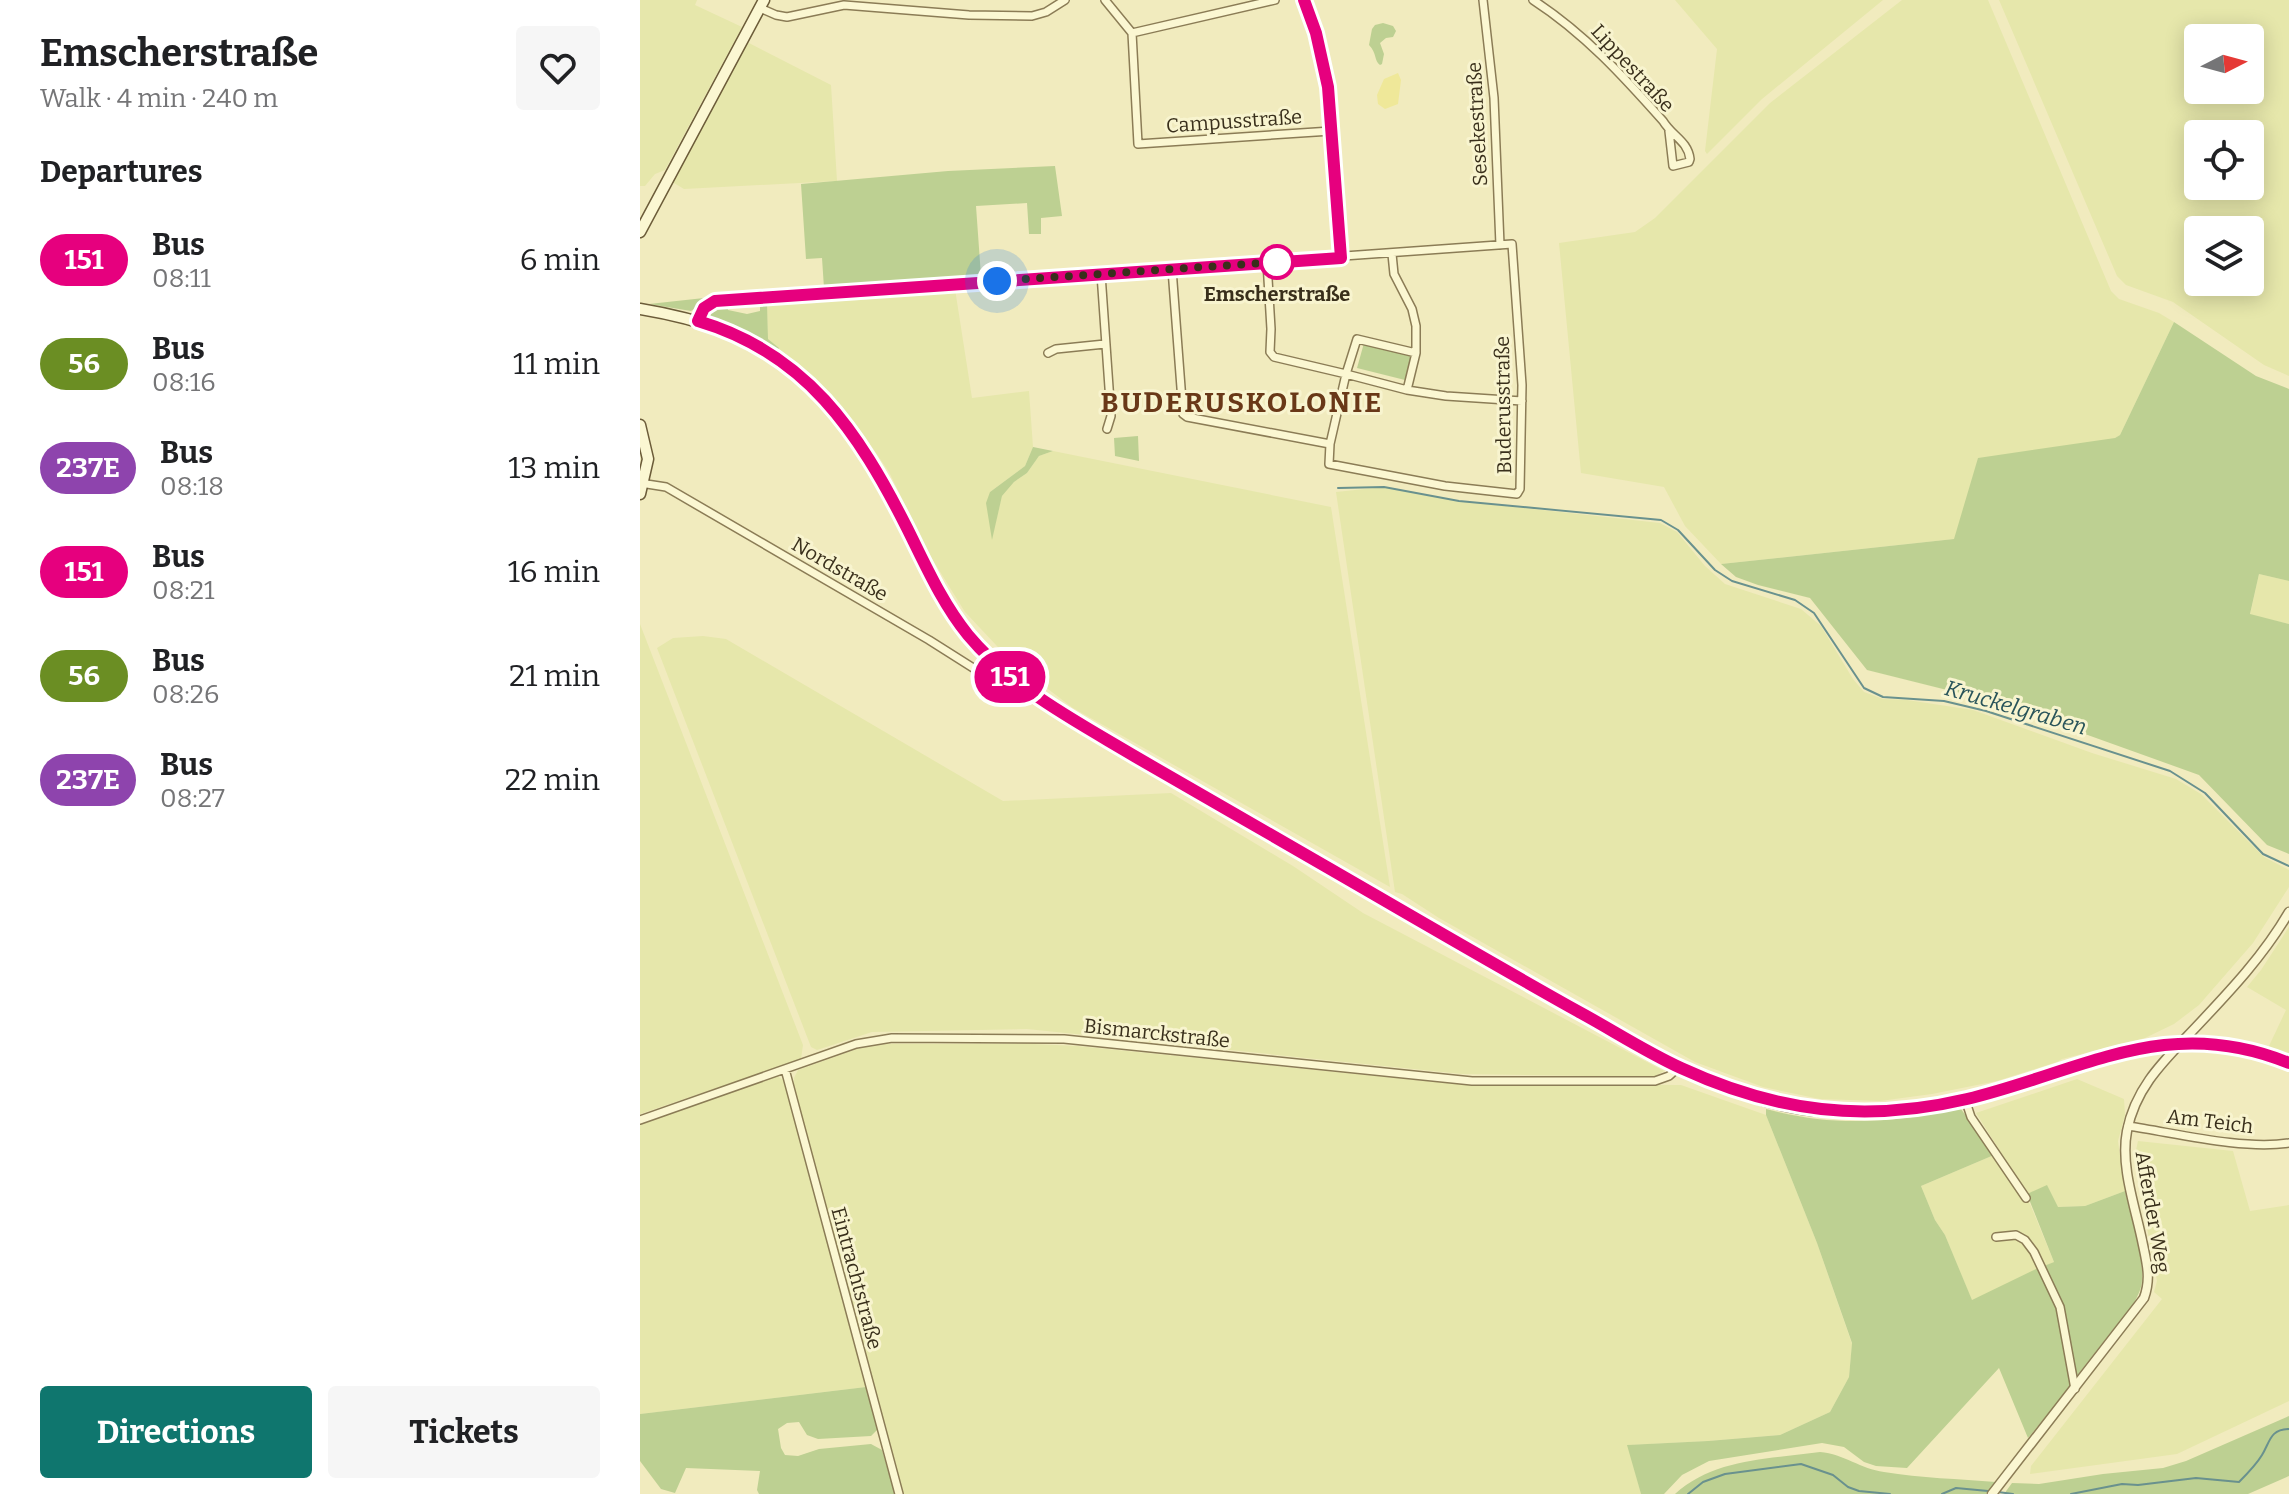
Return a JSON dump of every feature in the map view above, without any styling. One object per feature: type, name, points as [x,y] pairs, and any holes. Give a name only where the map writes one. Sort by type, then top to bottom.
[{"type":"main road","points":[[640,232],[762,4]]},
{"type":"main road","points":[[640,309],[729,331],[773,354],[797,372],[835,411],[868,457],[944,600],[965,631],[1015,681],[1054,709],[1679,1067],[1777,1103],[1819,1111],[1886,1111],[1965,1099],[2124,1051],[2180,1042],[2241,1048],[2289,1063]]},
{"type":"main road","points":[[640,425],[648,459],[641,486]]},
{"type":"street","points":[[762,4],[776,15],[787,17],[844,5],[1021,17],[1046,12],[1065,0]]},
{"type":"street","points":[[1105,0],[1132,33],[1275,0]]},
{"type":"street","points":[[1304,0],[1316,33],[1328,87],[1341,258]]},
{"type":"street","name":"Sesekestraße","points":[[1483,0],[1494,98],[1500,245]]},
{"type":"street","name":"Lippestraße","points":[[1533,0],[1575,29],[1611,64],[1669,131],[1689,149],[1689,162],[1673,166],[1669,131]]},
{"type":"street","name":"Campusstraße","points":[[1132,33],[1138,144],[1331,131]]},
{"type":"street","name":"Buderusstraße","points":[[1330,444],[1329,464],[1445,486],[1514,495],[1520,489],[1522,401],[1512,244],[1500,245]]},
{"type":"street","points":[[698,321],[704,308],[715,301],[1500,245]]},
{"type":"street","points":[[1392,254],[1394,274],[1415,318],[1418,340],[1407,390]]},
{"type":"street","points":[[1267,262],[1271,355],[1407,390],[1522,401]]},
{"type":"street","points":[[1172,269],[1183,414],[1187,417],[1330,444],[1357,339],[1416,353]]},
{"type":"street","points":[[1101,274],[1111,416],[1107,429]]},
{"type":"street","points":[[1048,353],[1056,349],[1105,344]]},
{"type":"street","name":"Nordstraße","points":[[641,486],[666,487],[929,640],[1008,690],[1015,681]]},
{"type":"street","name":"Afferder Weg","points":[[1992,1494],[2140,1306],[2149,1285],[2125,1144],[2135,1104],[2143,1088],[2166,1057],[2253,964],[2289,912]]},
{"type":"street","name":"Bismarckstraße","points":[[640,1120],[856,1044],[892,1038],[1064,1039],[1472,1081],[1655,1081],[1669,1076],[1679,1067]]},
{"type":"street","name":"Eintrachtstraße","points":[[785,1069],[899,1494]]},
{"type":"street","points":[[1965,1099],[1971,1117],[2026,1198]]},
{"type":"street","name":"Am Teich","points":[[2128,1126],[2231,1141],[2277,1145],[2289,1143]]},
{"type":"street","points":[[1996,1237],[2016,1235],[2025,1240],[2034,1252],[2060,1307],[2075,1389]]},
{"type":"green space","points":[[640,0],[697,0],[695,5],[742,27],[665,170],[655,174],[645,186],[640,186]]},
{"type":"green space","points":[[1675,0],[1883,0],[1762,99],[1707,154],[1717,49]]},
{"type":"green space","points":[[1902,0],[1988,0],[2111,291],[2119,299],[2159,313],[2174,322],[2120,435],[1954,539],[1721,564],[1685,526],[1664,487],[1581,473],[1559,243],[1635,232],[1655,218],[1770,103]]},
{"type":"green space","points":[[1999,0],[2289,0],[2289,376],[2264,365],[2173,302],[2126,285],[2117,276]]},
{"type":"green space","points":[[1383,23],[1393,26],[1396,31],[1393,37],[1380,43],[1384,54],[1380,65],[1369,45],[1372,29]]},
{"type":"green space","points":[[743,40],[831,85],[837,181],[684,189],[669,180]]},
{"type":"green space","points":[[1055,166],[1062,216],[1041,218],[1041,234],[1029,234],[1027,203],[976,206],[981,276],[824,288],[822,258],[806,259],[801,184],[948,171]]},
{"type":"green space","points":[[955,289],[972,398],[1029,391],[1033,447],[1025,466],[990,492],[992,537],[1002,496],[1027,473],[1039,456],[1053,451],[1331,507],[1390,887],[1073,708],[1011,661],[965,612],[929,554],[889,472],[861,431],[835,401],[768,339],[767,301]]},
{"type":"green space","points":[[707,300],[691,311],[649,304]]},
{"type":"green space","points":[[767,301],[768,339],[779,348],[777,351],[708,318],[708,309],[716,305],[727,304],[728,310],[747,314],[760,311],[760,302]]},
{"type":"green space","points":[[2174,322],[2256,376],[2289,389],[2289,581],[2259,574],[2250,614],[2289,624],[2289,854],[2267,845],[2199,775],[1999,703],[1867,670],[1810,598],[1736,577],[1721,564],[1954,539],[1978,458],[2120,435]]},
{"type":"green space","points":[[1364,343],[1411,355],[1405,380],[1357,368]]},
{"type":"green space","points":[[1138,436],[1139,461],[1115,456],[1114,438]]},
{"type":"green space","points":[[1033,447],[1053,451],[1039,456],[1027,473],[1002,496],[992,540],[986,503],[990,492],[1025,466]]},
{"type":"green space","points":[[1384,487],[1459,501],[1660,523],[1677,532],[1705,566],[1725,584],[1801,609],[1821,626],[1864,692],[1883,699],[1973,710],[2092,753],[2176,779],[2201,794],[2264,857],[2289,870],[2289,887],[2253,943],[2199,1005],[2174,1024],[2145,1038],[2062,1059],[1997,1081],[1880,1101],[1820,1099],[1763,1087],[1695,1062],[1395,892],[1336,492]]},
{"type":"green space","points":[[2259,574],[2289,581],[2289,624],[2250,615]]},
{"type":"green space","points":[[640,624],[803,1045],[801,1059],[640,1114]]},
{"type":"green space","points":[[703,636],[726,639],[1003,801],[1171,793],[1293,866],[1363,913],[1664,1071],[1654,1077],[1462,1074],[1027,1029],[872,1032],[817,1050],[811,1047],[657,648],[673,638]]},
{"type":"green space","points":[[2289,927],[2289,1057],[2269,1046],[2286,1010],[2247,987]]},
{"type":"green space","points":[[887,1044],[1077,1046],[1455,1084],[1681,1085],[1766,1115],[1817,1243],[1852,1344],[1849,1377],[1830,1412],[1780,1435],[1628,1445],[1641,1494],[903,1494],[794,1090],[798,1070],[857,1049]]},
{"type":"green space","points":[[777,1076],[786,1082],[866,1387],[640,1414],[640,1123]]},
{"type":"green space","points":[[2077,1079],[2124,1099],[2125,1115],[2118,1141],[2125,1191],[2085,1206],[2057,1207],[2047,1186],[2027,1194],[1976,1113]]},
{"type":"green space","points":[[1766,1109],[1816,1119],[1864,1121],[1961,1109],[1994,1155],[1921,1186],[1972,1300],[2038,1268],[2058,1310],[2070,1387],[2028,1438],[1999,1368],[1907,1468],[1876,1466],[1864,1462],[1844,1447],[1822,1443],[1709,1461],[1682,1475],[1664,1494],[1641,1494],[1627,1445],[1780,1435],[1830,1412],[1849,1377],[1852,1343]]},
{"type":"green space","points":[[2138,1141],[2233,1151],[2250,1211],[2289,1205],[2289,1401],[2177,1454],[2030,1474],[2031,1466],[2162,1299],[2154,1292],[2157,1281],[2134,1159]]},
{"type":"green space","points":[[1994,1155],[2030,1204],[2054,1262],[1972,1301],[1921,1186]]},
{"type":"green space","points":[[2047,1185],[2058,1207],[2085,1206],[2125,1191],[2141,1260],[2142,1282],[2134,1303],[2076,1377],[2065,1320],[2044,1266],[2054,1262],[2027,1194]]},
{"type":"green space","points":[[866,1387],[878,1429],[871,1436],[818,1439],[807,1435],[799,1422],[787,1423],[778,1429],[781,1448],[785,1455],[798,1456],[819,1449],[871,1444],[882,1450],[895,1494],[759,1494],[760,1471],[686,1468],[675,1493],[661,1489],[640,1461],[640,1414]]},
{"type":"green space","points":[[2289,1416],[2289,1476],[2248,1494],[2004,1494],[2012,1483],[2039,1484],[2163,1468]]},
{"type":"green space","points":[[1820,1452],[1884,1472],[1996,1482],[1986,1494],[1675,1494],[1690,1482],[1725,1467]]},
{"type":"sand","points":[[1398,73],[1401,80],[1398,104],[1385,109],[1378,104],[1377,95],[1384,79]]},
{"type":"waterway","name":"Kruckelgraben","points":[[1338,488],[1384,487],[1459,501],[1661,520],[1678,530],[1715,570],[1732,581],[1795,600],[1814,613],[1864,688],[1883,697],[1944,701],[1986,711],[2170,771],[2205,793],[2263,854],[2289,866]]},
{"type":"waterway","points":[[2071,1494],[2122,1484],[2196,1478],[2239,1482],[2262,1455],[2271,1437],[2278,1431],[2289,1429]]},
{"type":"waterway","points":[[1688,1494],[1703,1482],[1725,1474],[1801,1464],[1833,1475],[1859,1491],[1890,1494]]},
{"type":"waterway","points":[[1942,1494],[1956,1488],[1988,1491]]},
{"type":"waterway","points":[[1998,1492],[2013,1494]]},
{"type":"bus line","name":"151","points":[[1304,0],[1316,33],[1328,87],[1341,258],[715,301],[704,308],[698,321],[751,341],[773,354],[817,390],[862,446],[944,600],[965,631],[985,654],[1032,694],[1202,795],[1679,1067],[1777,1103],[1819,1111],[1855,1112],[1904,1109],[1965,1099],[2124,1051],[2165,1043],[2227,1045],[2289,1063]]},
{"type":"place","name":"Emscherstraße","points":[[1277,262]]},
{"type":"district","name":"BUDERUSKOLONIE","points":[[1242,402]]},
{"type":"route","points":[[997,281],[1277,262]]}]
